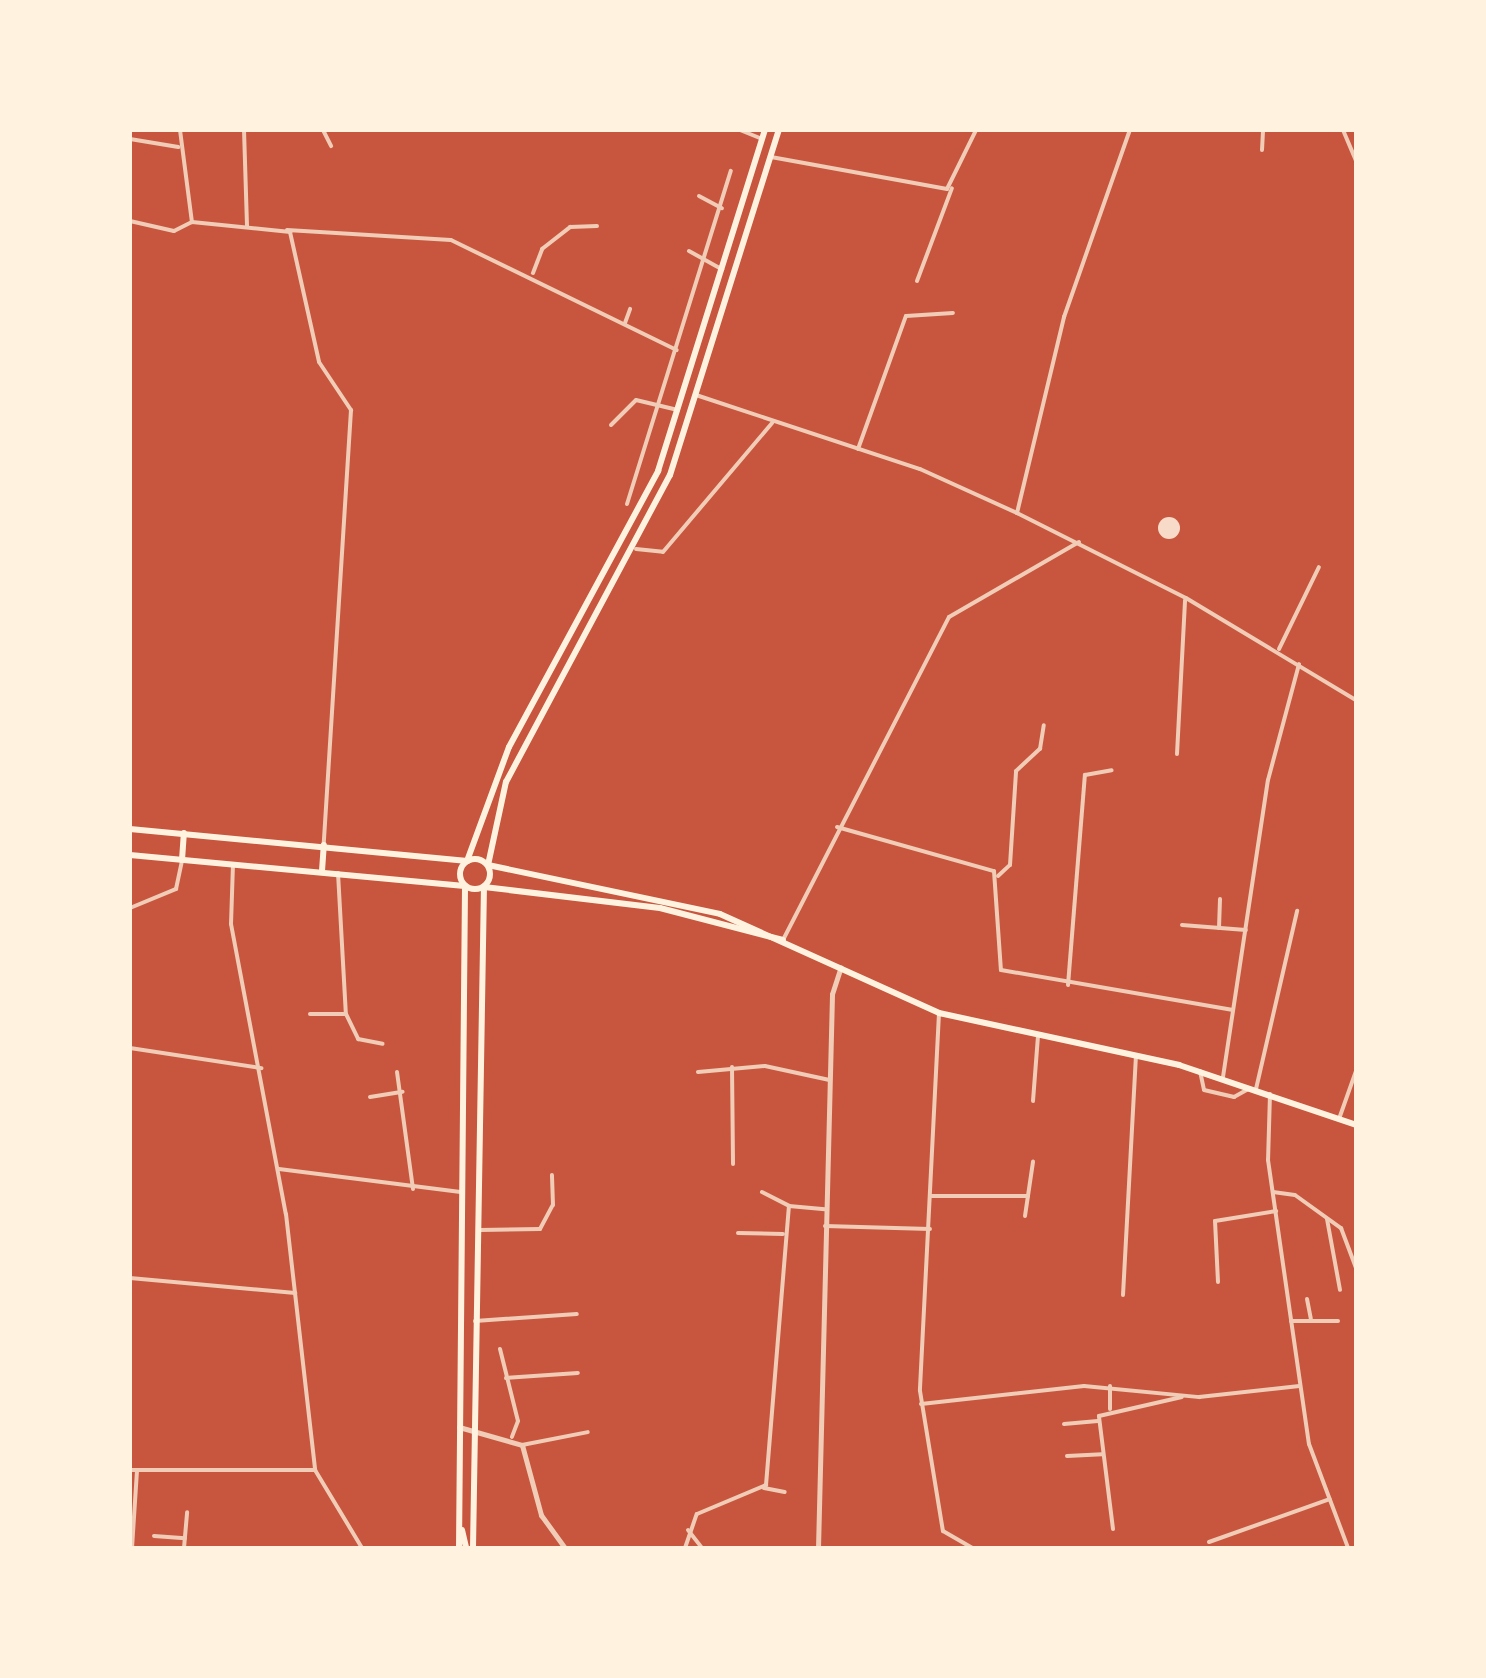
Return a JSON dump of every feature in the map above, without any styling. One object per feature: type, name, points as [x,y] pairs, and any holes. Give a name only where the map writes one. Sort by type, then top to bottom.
[{"type":"main road","points":[[466,1548],[459,1514],[466,861],[509,747],[621,549],[678,410],[765,130]]},
{"type":"main road","points":[[466,1548],[473,1428],[477,1046],[484,887],[506,782],[636,549],[696,395],[779,130]]},
{"type":"main road","points":[[130,830],[466,861],[663,897],[782,940],[939,1013],[1223,1077],[1356,1124]]},
{"type":"main road","points":[[182,860],[184,833]]},
{"type":"main road","points":[[322,870],[324,845]]},
{"type":"main road","points":[[130,855],[322,870],[660,908],[782,940]]},
{"type":"main road","points":[[463,1046],[477,1046]]},
{"type":"main road","points":[[461,1326],[475,1323]]},
{"type":"street","points":[[180,130],[178,147],[192,222]]},
{"type":"street","points":[[244,130],[247,226]]},
{"type":"street","points":[[322,130],[331,146]]},
{"type":"street","points":[[740,130],[762,140]]},
{"type":"street","points":[[917,281],[976,130]]},
{"type":"street","points":[[1017,513],[1064,317],[1130,130]]},
{"type":"street","points":[[1262,150],[1263,130]]},
{"type":"street","points":[[1343,130],[1356,160]]},
{"type":"street","points":[[130,139],[178,147]]},
{"type":"street","points":[[771,157],[952,188]]},
{"type":"street","points":[[627,504],[663,405],[731,172]]},
{"type":"street","points":[[700,196],[722,208]]},
{"type":"street","points":[[130,221],[174,230],[192,222],[445,238],[533,273],[676,350]]},
{"type":"street","points":[[533,273],[542,248],[570,227],[597,226]]},
{"type":"street","points":[[287,230],[318,362],[352,414],[324,845]]},
{"type":"street","points":[[690,251],[722,270]]},
{"type":"street","points":[[625,322],[630,309]]},
{"type":"street","points":[[858,449],[906,316],[953,313]]},
{"type":"street","points":[[696,395],[858,449],[1017,513],[1186,598],[1279,650],[1354,700],[1356,692]]},
{"type":"street","points":[[611,425],[632,401],[678,410]]},
{"type":"street","points":[[636,549],[664,552],[772,422]]},
{"type":"street","points":[[782,940],[837,827],[949,617],[1079,542]]},
{"type":"street","points":[[1279,650],[1319,567]]},
{"type":"street","points":[[1177,754],[1186,598]]},
{"type":"street","points":[[1223,1077],[1268,780],[1299,664]]},
{"type":"street","points":[[1044,725],[1040,749],[1016,771],[1010,864],[998,876],[998,968],[1068,985],[1232,1010]]},
{"type":"street","points":[[1068,985],[1085,775],[1112,770]]},
{"type":"street","points":[[837,827],[998,876]]},
{"type":"street","points":[[130,908],[172,893],[182,860]]},
{"type":"street","points":[[233,864],[231,924],[262,1068],[278,1169],[316,1470],[362,1548]]},
{"type":"street","points":[[338,872],[346,1014],[358,1039],[383,1044]]},
{"type":"street","points":[[1219,928],[1220,899]]},
{"type":"street","points":[[1200,1071],[1204,1090],[1234,1098],[1254,1088],[1296,911]]},
{"type":"street","points":[[1182,925],[1246,930]]},
{"type":"street","points":[[818,1548],[830,1080],[841,967]]},
{"type":"street","points":[[939,1013],[921,1404],[943,1531],[973,1548]]},
{"type":"street","points":[[310,1014],[346,1014]]},
{"type":"street","points":[[1033,1100],[1038,1036]]},
{"type":"street","points":[[130,1048],[262,1068]]},
{"type":"street","points":[[1123,1294],[1136,1055]]},
{"type":"street","points":[[698,1072],[732,1067],[830,1080]]},
{"type":"street","points":[[732,1067],[734,1164]]},
{"type":"street","points":[[1339,1118],[1356,1071]]},
{"type":"street","points":[[396,1072],[403,1092],[413,1189]]},
{"type":"street","points":[[370,1097],[403,1092]]},
{"type":"street","points":[[1270,1094],[1272,1192],[1300,1386],[1330,1499],[1348,1548]]},
{"type":"street","points":[[1025,1216],[1033,1162]]},
{"type":"street","points":[[278,1169],[413,1189],[461,1192]]},
{"type":"street","points":[[476,1230],[540,1230],[553,1205],[552,1174]]},
{"type":"street","points":[[762,1192],[789,1206],[826,1209]]},
{"type":"street","points":[[1272,1192],[1295,1195],[1342,1228],[1356,1268]]},
{"type":"street","points":[[931,1196],[1028,1196]]},
{"type":"street","points":[[764,1488],[789,1206]]},
{"type":"street","points":[[1218,1282],[1215,1221],[1276,1212]]},
{"type":"street","points":[[1327,1219],[1340,1290]]},
{"type":"street","points":[[825,1226],[930,1229]]},
{"type":"street","points":[[738,1233],[786,1234]]},
{"type":"street","points":[[130,1278],[296,1293]]},
{"type":"street","points":[[1307,1299],[1312,1319]]},
{"type":"street","points":[[475,1323],[577,1314]]},
{"type":"street","points":[[1292,1321],[1338,1321]]},
{"type":"street","points":[[500,1349],[512,1438]]},
{"type":"street","points":[[506,1378],[578,1372]]},
{"type":"street","points":[[921,1404],[1110,1386],[1186,1396]]},
{"type":"street","points":[[1110,1386],[1110,1409]]},
{"type":"street","points":[[1064,1424],[1098,1421],[1110,1409],[1186,1396],[1300,1386]]},
{"type":"street","points":[[1098,1421],[1114,1529]]},
{"type":"street","points":[[460,1427],[512,1438],[522,1445],[541,1515],[565,1548]]},
{"type":"street","points":[[522,1445],[588,1432]]},
{"type":"street","points":[[1068,1456],[1102,1454]]},
{"type":"street","points":[[132,1548],[133,1470],[316,1470]]},
{"type":"street","points":[[686,1548],[688,1530],[703,1509],[764,1488],[785,1492]]},
{"type":"street","points":[[1210,1542],[1330,1499]]},
{"type":"street","points":[[184,1548],[188,1512]]},
{"type":"street","points":[[688,1530],[702,1548]]},
{"type":"street","points":[[154,1536],[185,1538]]},
{"type":"building","points":[[1169,517],[1177,520],[1177,536],[1169,539],[1161,536],[1158,528],[1161,520]]}]
